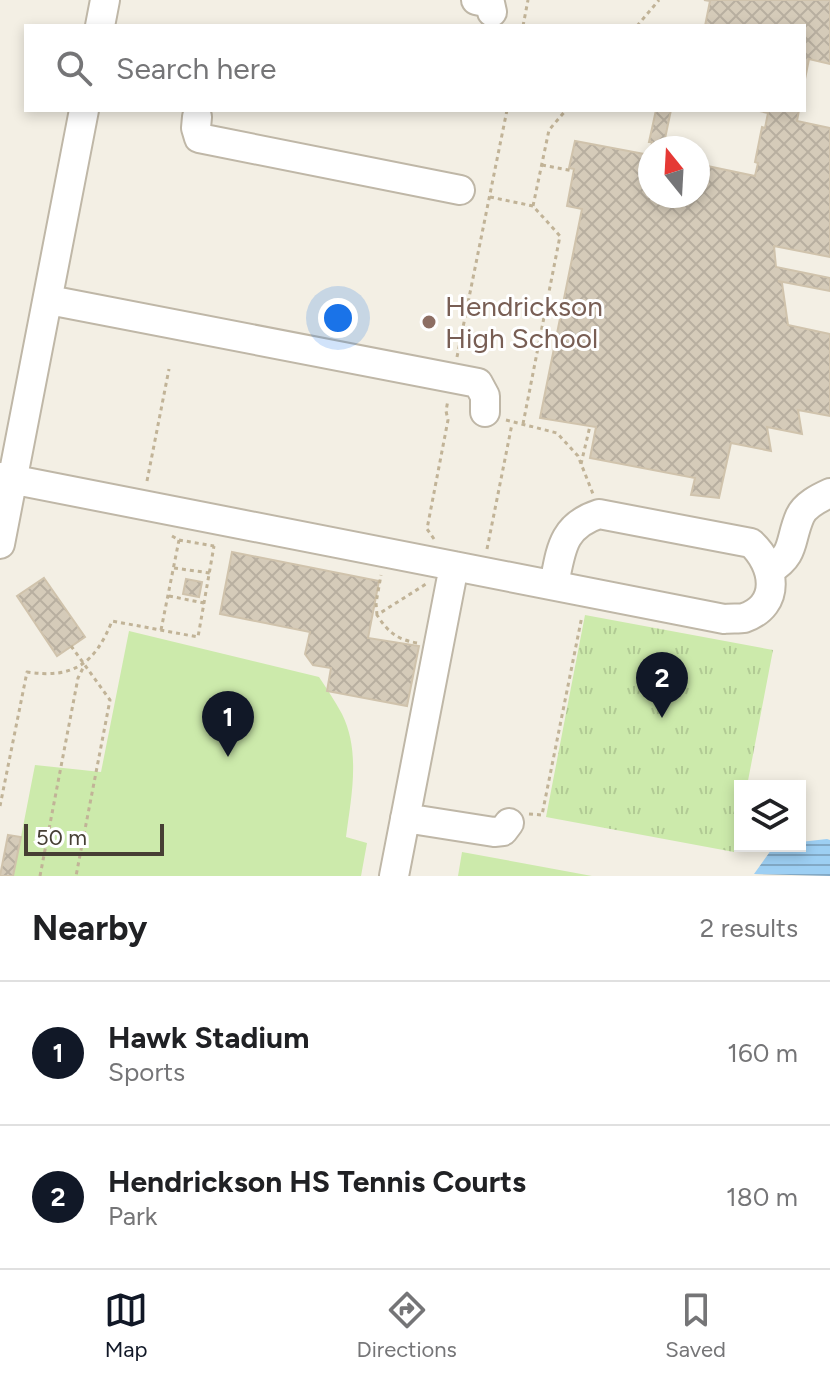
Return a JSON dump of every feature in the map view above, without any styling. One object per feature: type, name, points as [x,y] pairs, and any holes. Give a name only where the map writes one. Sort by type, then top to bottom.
[{"type":"lane","points":[[100,24],[105,0]]},
{"type":"lane","points":[[0,544],[7,478],[49,300],[84,112]]},
{"type":"lane","points":[[197,117],[199,138],[460,190]]},
{"type":"lane","points":[[49,300],[478,383],[492,415]]},
{"type":"lane","points":[[7,478],[455,561],[554,585],[724,619],[745,618],[766,603],[772,587],[764,555],[751,543],[599,514],[587,517],[572,528],[564,542],[554,585]]},
{"type":"lane","points":[[770,570],[784,561],[794,541],[801,514],[815,500],[830,493]]},
{"type":"lane","points":[[394,876],[455,561]]},
{"type":"lane","points":[[405,818],[494,832],[503,831],[517,818]]},
{"type":"path","points":[[523,24],[528,0]]},
{"type":"path","points":[[639,24],[659,0]]},
{"type":"path","points":[[507,112],[446,411],[448,420],[427,529],[455,561],[471,554],[486,553],[512,422]]},
{"type":"path","points":[[533,206],[549,130],[564,112]]},
{"type":"path","points":[[542,165],[574,171]]},
{"type":"path","points":[[490,197],[533,206],[560,236],[523,424]]},
{"type":"path","points":[[145,493],[169,369]]},
{"type":"path","points":[[492,415],[557,433],[578,456],[594,494],[603,495]]},
{"type":"path","points":[[581,464],[590,426]]},
{"type":"path","points":[[166,533],[179,540],[214,546],[224,542]]},
{"type":"path","points":[[161,632],[179,540]]},
{"type":"path","points":[[40,876],[78,678],[84,666],[105,640],[112,621],[198,637],[214,546]]},
{"type":"path","points":[[174,568],[210,573]]},
{"type":"path","points":[[382,569],[377,615],[387,630],[399,639],[422,644]]},
{"type":"path","points":[[377,615],[429,582],[420,576]]},
{"type":"path","points":[[169,596],[204,603]]},
{"type":"path","points":[[517,818],[542,815],[583,609]]},
{"type":"path","points":[[71,646],[110,700],[76,876]]},
{"type":"path","points":[[0,806],[27,672],[47,675],[84,666]]},
{"type":"green space","points":[[585,615],[773,650],[748,780],[734,780],[734,852],[546,817]]},
{"type":"green space","points":[[129,631],[319,677],[348,729],[353,775],[346,837],[367,843],[361,876],[0,876],[8,835],[21,837],[35,765],[101,772]]},
{"type":"green space","points":[[462,852],[592,876],[458,876]]},
{"type":"water","points":[[830,840],[830,876],[754,874],[770,852],[806,852],[806,841]]},
{"type":"building","points":[[704,0],[830,0],[830,64],[809,59],[806,74],[806,24],[705,24],[710,1]]},
{"type":"building","points":[[656,112],[671,112],[666,136],[650,136]]},
{"type":"building","points":[[764,112],[799,112],[797,121],[830,128],[830,257],[774,246],[776,267],[830,278],[830,291],[778,281],[782,283],[788,325],[830,334],[830,416],[798,410],[802,434],[767,427],[771,451],[731,443],[719,498],[691,495],[695,478],[590,458],[596,427],[540,418],[582,209],[567,206],[574,169],[569,168],[575,141],[638,153],[638,208],[710,208],[710,167],[755,176],[762,127],[765,128],[768,113]]},
{"type":"building","points":[[232,552],[379,581],[368,638],[419,646],[407,706],[327,691],[331,668],[313,665],[305,654],[310,632],[220,614]]},
{"type":"building","points":[[44,578],[85,637],[57,656],[17,596]]},
{"type":"building","points":[[186,579],[202,582],[199,597],[183,594]]},
{"type":"building","points":[[8,835],[21,837],[13,876],[0,876]]},
{"type":"place","name":"Hendrickson High School","points":[[429,322]]},
{"type":"place","name":"Hendrickson HS Tennis Courts","points":[[662,718]]},
{"type":"place","name":"Hawk Stadium","points":[[228,757]]}]
